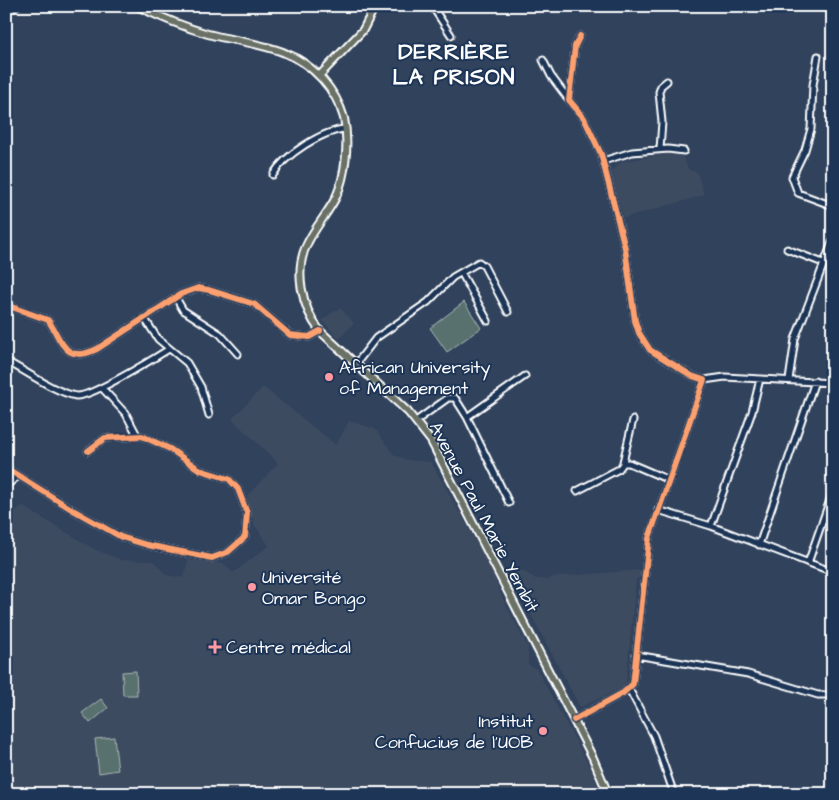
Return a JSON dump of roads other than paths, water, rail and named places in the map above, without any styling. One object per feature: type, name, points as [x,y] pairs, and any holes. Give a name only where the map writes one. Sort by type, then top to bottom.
[{"type":"main road","name":"Avenue Paul Marie Yembit","points":[[137,6],[208,34],[284,52],[300,58],[329,87],[338,102],[345,129],[344,162],[338,191],[307,243],[301,263],[301,279],[306,304],[320,332],[416,421],[431,440],[574,720],[598,768],[608,794]]},
{"type":"main road","points":[[319,76],[363,30],[375,6]]},
{"type":"street","points":[[6,12],[17,6]]},
{"type":"street","points":[[432,6],[451,35]]},
{"type":"street","points":[[569,100],[575,46],[580,36]]},
{"type":"street","points":[[818,56],[813,85],[812,129],[805,150],[792,177],[798,193],[833,206]]},
{"type":"street","points":[[543,60],[551,76],[590,128],[601,154],[625,248],[635,322],[639,333],[650,350],[692,376],[704,380],[715,377],[833,383]]},
{"type":"street","points":[[660,149],[662,122],[659,92],[661,86],[667,81]]},
{"type":"street","points":[[273,175],[280,166],[308,143],[332,130],[345,129]]},
{"type":"street","points":[[603,161],[632,152],[660,149],[684,151]]},
{"type":"street","points":[[790,380],[795,339],[832,243]]},
{"type":"street","points":[[786,249],[823,263]]},
{"type":"street","points":[[356,364],[376,338],[428,302],[453,277],[462,274],[475,262],[482,263],[508,312]]},
{"type":"street","points":[[462,274],[488,321]]},
{"type":"street","points":[[6,305],[48,320],[59,342],[70,352],[77,354],[84,354],[97,349],[189,290],[209,290],[254,304],[290,335],[309,337],[320,332]]},
{"type":"street","points":[[176,298],[183,310],[220,334],[238,354]]},
{"type":"street","points":[[145,319],[154,335],[182,358],[191,370],[204,394],[209,415]]},
{"type":"street","points":[[6,360],[75,396],[90,394],[102,388],[169,349]]},
{"type":"street","points":[[467,417],[525,376]]},
{"type":"street","points":[[711,526],[752,412],[760,379]]},
{"type":"street","points":[[574,720],[629,690],[634,678],[649,538],[704,380]]},
{"type":"street","points":[[759,545],[815,381]]},
{"type":"street","points":[[102,388],[126,414],[136,435]]},
{"type":"street","points":[[416,421],[448,398],[455,398],[467,417],[509,503]]},
{"type":"street","points":[[577,491],[619,469],[623,463],[632,420]]},
{"type":"street","points":[[6,468],[73,510],[121,537],[138,542],[191,556],[212,558],[220,557],[236,547],[245,537],[248,518],[241,494],[235,485],[225,477],[200,470],[156,441],[136,435],[105,438],[88,451]]},
{"type":"street","points":[[623,463],[669,480]]},
{"type":"street","points":[[6,486],[18,476]]},
{"type":"street","points":[[808,563],[833,491]]},
{"type":"street","points":[[658,510],[711,526],[833,572]]},
{"type":"street","points":[[636,655],[748,674],[818,695],[833,695]]},
{"type":"street","points":[[629,690],[654,736],[674,794]]},
{"type":"place","name":"African University of Management","points":[[329,377]]},
{"type":"place","name":"Université Omar Bongo","points":[[252,587]]},
{"type":"place","name":"Centre médical","points":[[215,647]]},
{"type":"place","name":"Institut Confucius de l'UOB","points":[[543,731]]},
{"type":"district","name":"DERRIÈRE LA PRISON","points":[[454,64]]}]
